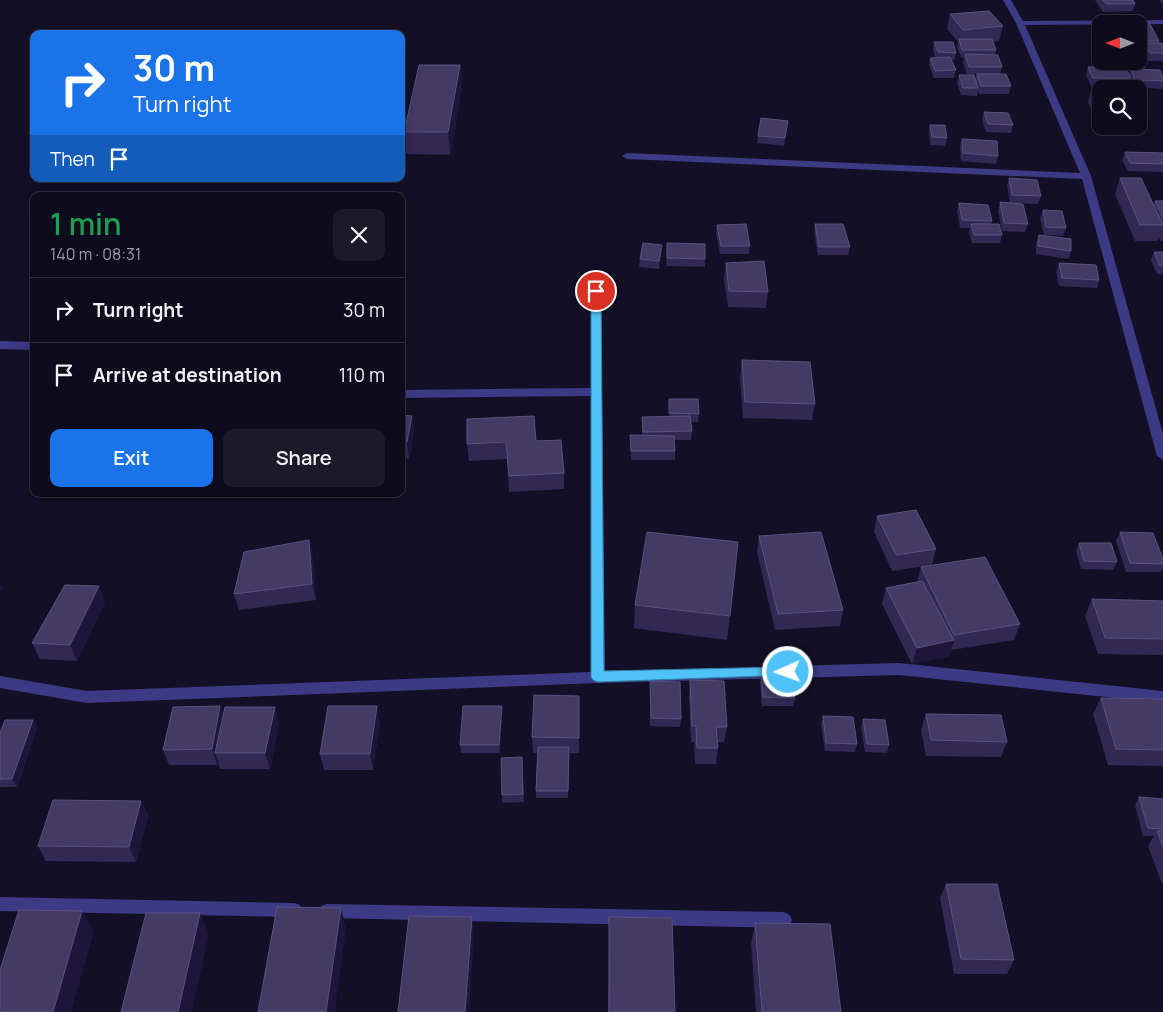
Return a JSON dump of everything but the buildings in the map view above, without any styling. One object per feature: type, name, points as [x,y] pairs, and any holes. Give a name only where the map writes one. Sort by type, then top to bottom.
[{"type":"street","points":[[1007,0],[1020,23],[1086,176],[1163,456]]},
{"type":"street","points":[[1020,23],[1163,22]]},
{"type":"street","points":[[627,156],[1086,176]]},
{"type":"street","points":[[596,291],[595,392],[598,677]]},
{"type":"street","points":[[0,346],[30,346]]},
{"type":"street","points":[[405,394],[595,392]]},
{"type":"street","points":[[0,682],[87,697],[598,677],[898,669],[1163,697]]},
{"type":"street","points":[[0,904],[784,920]]},
{"type":"route","points":[[596,291],[595,392],[598,677],[788,672]]}]
